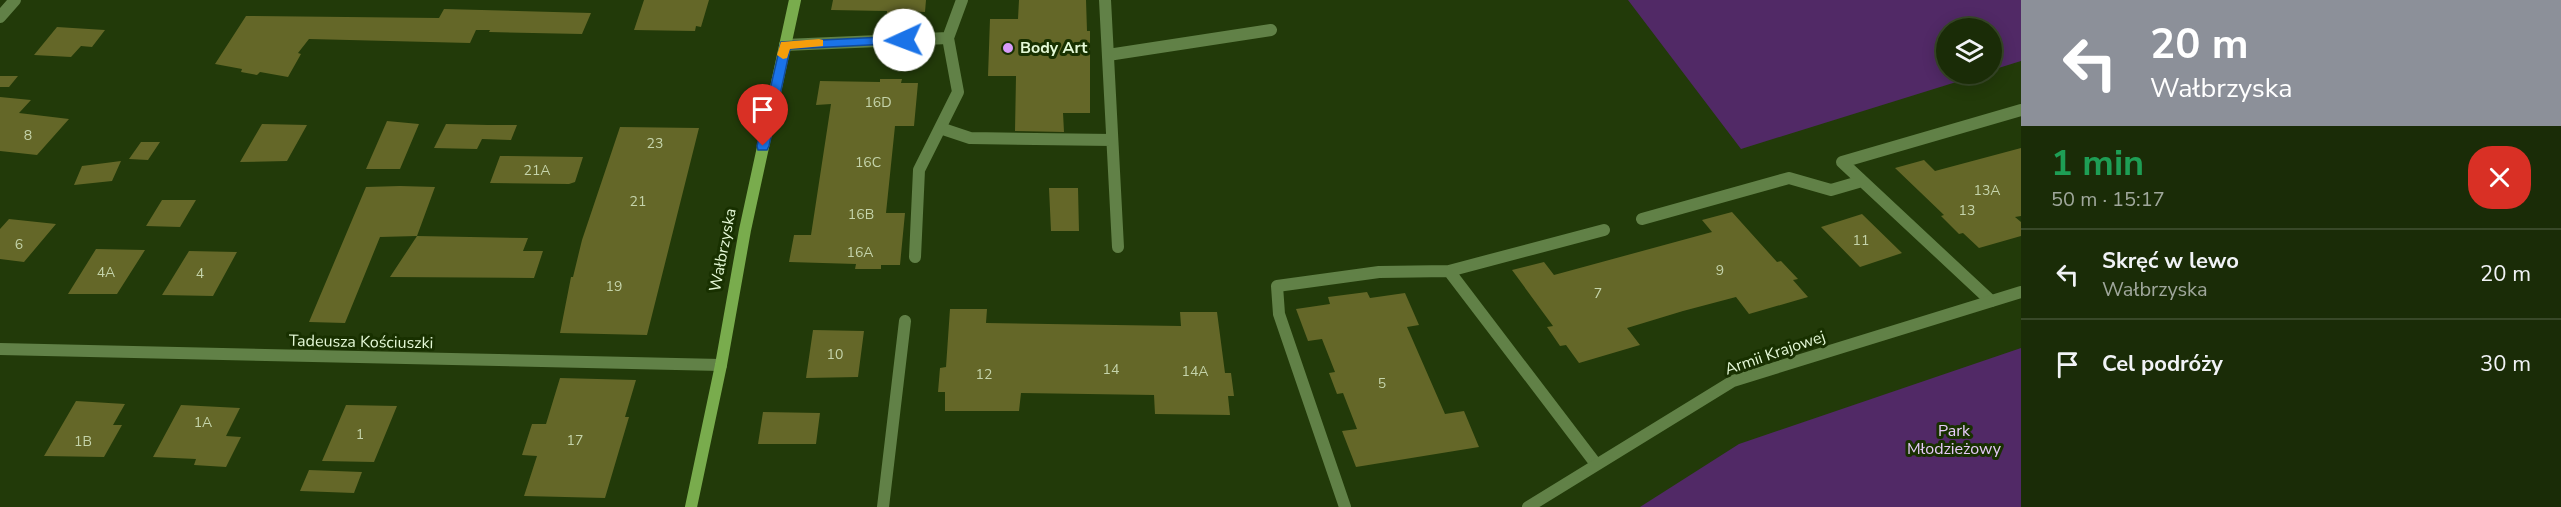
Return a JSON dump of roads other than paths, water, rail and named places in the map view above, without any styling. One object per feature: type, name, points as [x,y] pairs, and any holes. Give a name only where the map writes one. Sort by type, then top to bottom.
[{"type":"main road","name":"Wałbrzyska","points":[[691,507],[721,365],[744,230],[795,0]]},
{"type":"street","points":[[0,17],[15,0]]},
{"type":"street","points":[[915,257],[919,170],[958,92],[948,38],[962,0]]},
{"type":"street","points":[[1105,0],[1118,247]]},
{"type":"street","points":[[1108,55],[1271,30]]},
{"type":"street","points":[[785,45],[948,38]]},
{"type":"street","points":[[1991,302],[1842,162],[2021,110]]},
{"type":"street","points":[[940,128],[970,138],[1112,140]]},
{"type":"street","points":[[1642,219],[1789,178],[1831,190],[1862,181]]},
{"type":"street","points":[[1345,507],[1279,314],[1277,286],[1379,272],[1449,271],[1604,230]]},
{"type":"street","points":[[1449,271],[1596,464]]},
{"type":"street","name":"Armii Krajowej","points":[[1528,507],[1733,381],[2021,292]]},
{"type":"street","points":[[884,507],[904,321]]},
{"type":"street","name":"Tadeusza Kościuszki","points":[[0,349],[721,365]]},
{"type":"place","name":"Body Art","points":[[1008,48]]},
{"type":"park label","name":"Park Młodzieżowy","points":[[1954,440]]}]
